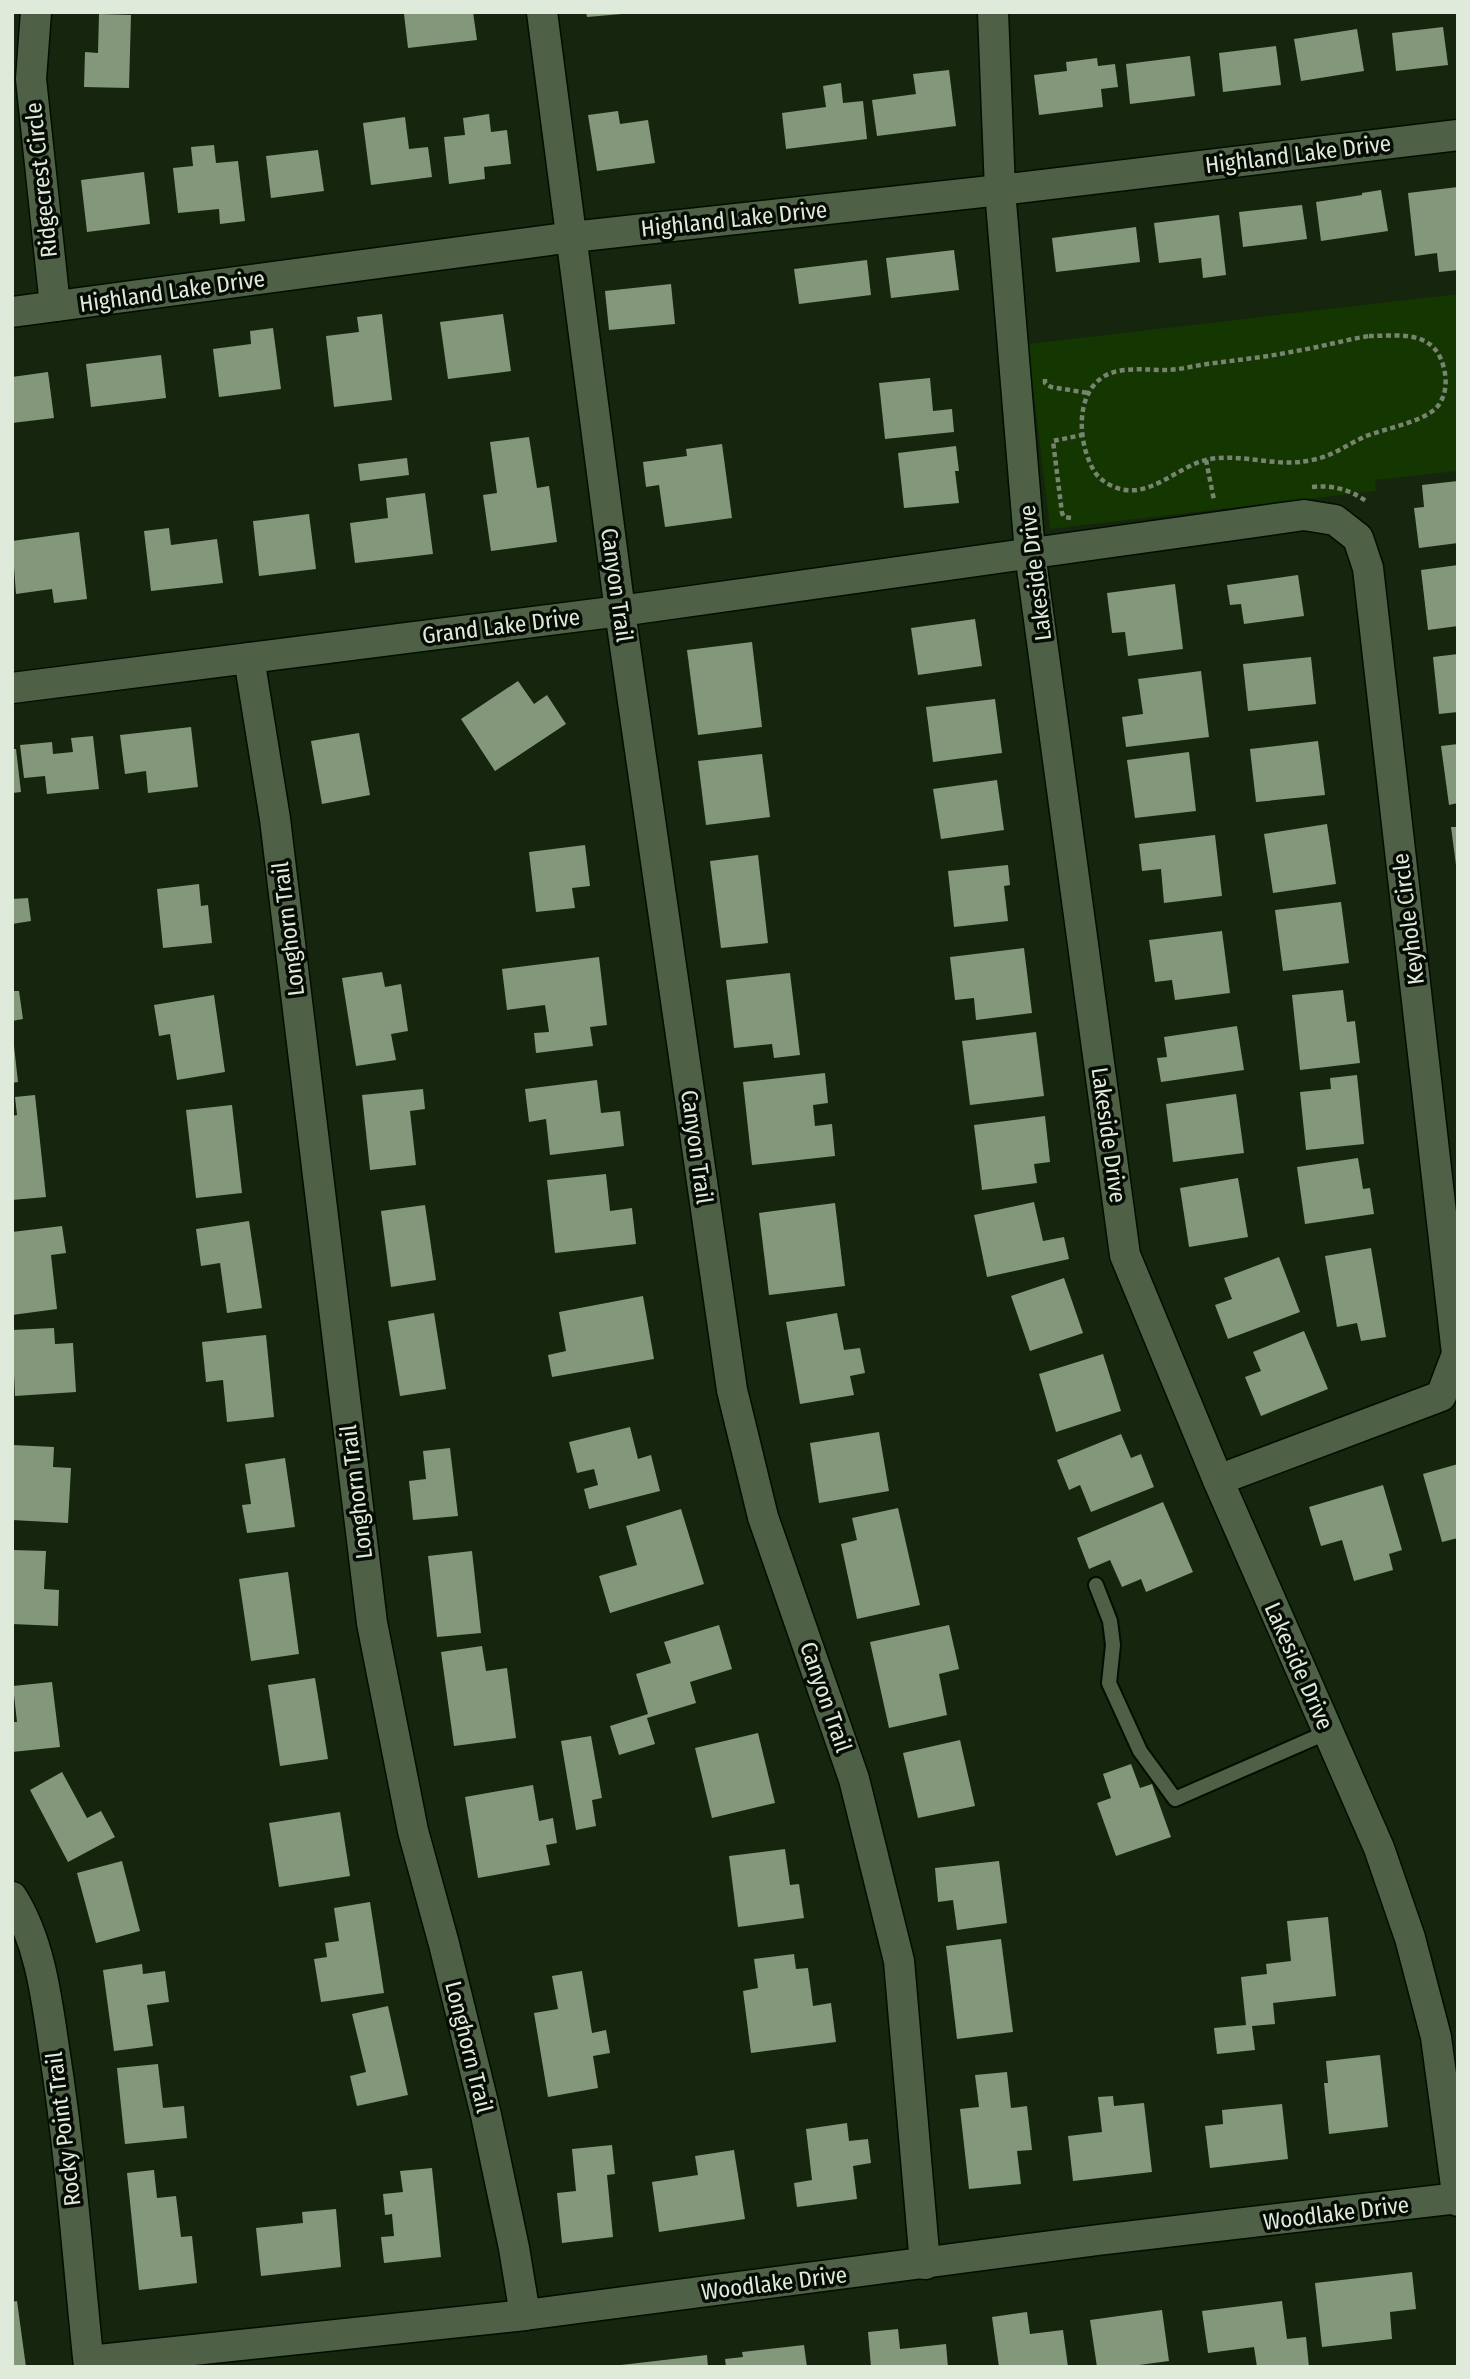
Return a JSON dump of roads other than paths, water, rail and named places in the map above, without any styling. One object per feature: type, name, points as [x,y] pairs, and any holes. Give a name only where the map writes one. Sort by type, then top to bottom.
[{"type":"street","name":"Ridgecrest Circle","points":[[36,12],[31,79],[55,306]]},
{"type":"street","name":"Canyon Trail","points":[[542,12],[620,611],[732,1390],[763,1517],[855,1779],[899,1961],[925,2264]]},
{"type":"street","name":"Lakeside Drive","points":[[993,12],[1000,190],[1031,553],[1125,1255],[1218,1480],[1379,1848],[1410,1937],[1436,2037],[1458,2199]]},
{"type":"street","name":"Highland Lake Drive","points":[[12,312],[572,237],[1000,190],[1458,135]]},
{"type":"street","name":"Keyhole Circle","points":[[1031,553],[1304,516],[1335,520],[1358,538],[1367,568],[1457,1354],[1441,1396],[1218,1480]]},
{"type":"street","name":"Grand Lake Drive","points":[[12,688],[620,611],[1031,553]]},
{"type":"street","name":"Longhorn Trail","points":[[250,658],[275,819],[372,1623],[413,1831],[486,2115],[514,2248],[524,2315]]},
{"type":"street","name":"Rocky Point Trail","points":[[12,1897],[35,1948],[48,2011],[62,2098],[89,2364]]},
{"type":"street","name":"Woodlake Drive","points":[[89,2364],[524,2315],[1098,2240],[1458,2199]]},
{"type":"lane","points":[[1096,1585],[1110,1621],[1113,1645],[1109,1683],[1140,1751],[1175,1799],[1328,1732]]}]
